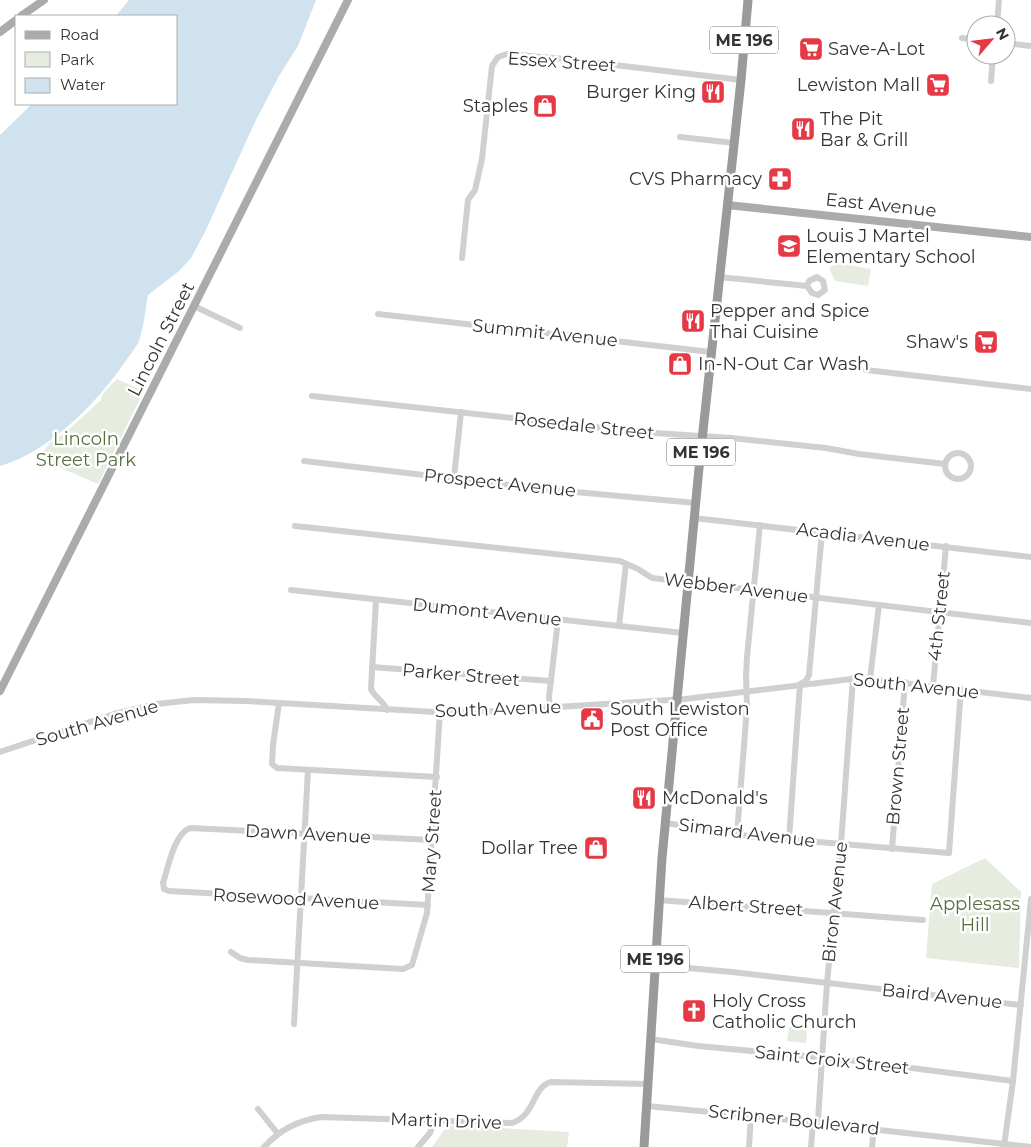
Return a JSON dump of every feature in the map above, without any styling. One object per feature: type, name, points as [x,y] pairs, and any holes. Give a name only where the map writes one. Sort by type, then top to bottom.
[{"type":"highway","name":"ME 196","points":[[644,1147],[658,900],[702,436],[748,0]]},
{"type":"main road","points":[[22,15],[44,0]]},
{"type":"main road","name":"Lincoln Street","points":[[0,691],[348,0]]},
{"type":"main road","points":[[0,32],[15,21]]},
{"type":"main road","name":"East Avenue","points":[[727,204],[1031,237]]},
{"type":"street","points":[[998,15],[999,0]]},
{"type":"street","points":[[962,38],[966,39]]},
{"type":"street","points":[[1016,44],[1031,46]]},
{"type":"street","name":"Essex Street","points":[[462,258],[468,200],[475,190],[482,159],[492,66],[498,57],[507,54],[564,59],[741,80]]},
{"type":"street","points":[[991,81],[992,65]]},
{"type":"street","points":[[680,137],[734,143]]},
{"type":"street","points":[[719,277],[807,286]]},
{"type":"street","points":[[194,306],[240,328]]},
{"type":"street","name":"Summit Avenue","points":[[378,314],[711,352]]},
{"type":"street","points":[[866,370],[1031,389]]},
{"type":"street","name":"Rosedale Street","points":[[312,396],[639,432],[732,438],[826,448],[859,454],[945,464]]},
{"type":"street","points":[[454,478],[461,412]]},
{"type":"street","points":[[956,452],[960,452],[970,460],[971,468],[964,478],[956,479],[949,476],[945,464],[948,457],[956,452]]},
{"type":"street","name":"Prospect Avenue","points":[[304,461],[553,490],[696,503]]},
{"type":"street","name":"Acadia Avenue","points":[[694,518],[760,524],[1031,557]]},
{"type":"street","points":[[737,834],[746,722],[746,676],[760,524]]},
{"type":"street","name":"Webber Avenue","points":[[295,526],[620,562],[638,569],[652,578],[1031,623]]},
{"type":"street","points":[[789,840],[800,684],[806,681],[809,675],[822,532]]},
{"type":"street","name":"4th Street","points":[[932,686],[946,546]]},
{"type":"street","points":[[620,626],[626,564]]},
{"type":"street","name":"Dumont Avenue","points":[[291,590],[684,633]]},
{"type":"street","points":[[376,600],[371,689],[388,710]]},
{"type":"street","points":[[870,678],[880,605]]},
{"type":"street","points":[[550,708],[558,620]]},
{"type":"street","name":"Parker Street","points":[[372,667],[551,681]]},
{"type":"street","name":"South Avenue","points":[[0,752],[91,720],[156,704],[209,700],[440,712],[550,708],[678,699],[852,678],[870,678],[1031,698]]},
{"type":"street","name":"Biron Avenue","points":[[813,1122],[818,1120],[827,983],[841,844],[852,678]]},
{"type":"street","name":"Brown Street","points":[[892,849],[905,682]]},
{"type":"street","name":"Simard Avenue","points":[[665,823],[747,836],[949,853],[962,689]]},
{"type":"street","points":[[279,703],[272,753],[273,765],[277,768],[437,777]]},
{"type":"street","name":"Mary Street","points":[[297,963],[403,969],[410,967],[415,959],[428,905],[440,712]]},
{"type":"street","points":[[294,1024],[308,770]]},
{"type":"street","name":"Dawn Avenue","points":[[164,889],[163,884],[178,838],[184,830],[190,828],[432,840]]},
{"type":"street","name":"Rosewood Avenue","points":[[164,889],[169,892],[428,905]]},
{"type":"street","points":[[1004,1145],[1028,957],[1031,899]]},
{"type":"street","name":"Albert Street","points":[[658,900],[923,920]]},
{"type":"street","points":[[231,952],[240,958],[248,960],[297,963]]},
{"type":"street","name":"Baird Avenue","points":[[655,965],[1021,1005]]},
{"type":"street","name":"Saint Croix Street","points":[[651,1039],[698,1046],[822,1058],[1013,1081]]},
{"type":"street","name":"Martin Drive","points":[[264,1147],[278,1134],[297,1122],[321,1117],[512,1123],[524,1116],[541,1088],[551,1082],[648,1084]]},
{"type":"street","name":"Scribner Boulevard","points":[[647,1106],[813,1122],[1031,1147]]},
{"type":"street","points":[[258,1109],[278,1134]]},
{"type":"street","points":[[749,1147],[751,1116]]},
{"type":"street","points":[[418,1147],[430,1132],[434,1120]]},
{"type":"street","points":[[811,1147],[813,1122]]},
{"type":"street","points":[[872,1147],[874,1129]]},
{"type":"green space","points":[[838,263],[871,269],[868,286],[835,281],[829,268]]},
{"type":"green space","name":"Lincoln Street Park","points":[[117,379],[144,391],[98,484],[38,458],[50,443],[66,432],[100,401],[104,392]]},
{"type":"green space","name":"Applesass Hill","points":[[985,858],[1021,892],[1019,968],[926,958],[932,884]]},
{"type":"green space","points":[[789,1027],[807,1029],[806,1043],[787,1041]]},
{"type":"green space","points":[[448,1125],[569,1132],[567,1147],[432,1147]]},
{"type":"water","points":[[129,0],[316,0],[298,46],[279,76],[254,124],[205,232],[191,258],[179,271],[148,295],[142,332],[135,348],[100,394],[70,424],[36,450],[0,466],[0,135],[31,105],[178,105],[178,15],[117,15]]},
{"type":"place","name":"Save-A-Lot","points":[[811,49]]},
{"type":"place","name":"Lewiston Mall","points":[[938,85]]},
{"type":"place","name":"Burger King","points":[[713,92]]},
{"type":"place","name":"Staples","points":[[545,106]]},
{"type":"place","name":"The Pit Bar & Grill","points":[[803,129]]},
{"type":"place","name":"CVS Pharmacy","points":[[780,179]]},
{"type":"place","name":"Louis J Martel Elementary School","points":[[789,246]]},
{"type":"place","name":"Pepper and Spice Thai Cuisine","points":[[693,321]]},
{"type":"place","name":"Shaw's","points":[[986,342]]},
{"type":"place","name":"In-N-Out Car Wash","points":[[680,364]]},
{"type":"place","name":"South Lewiston Post Office","points":[[592,719]]},
{"type":"place","name":"McDonald's","points":[[644,798]]},
{"type":"place","name":"Dollar Tree","points":[[596,848]]},
{"type":"place","name":"Holy Cross Catholic Church","points":[[694,1011]]}]
